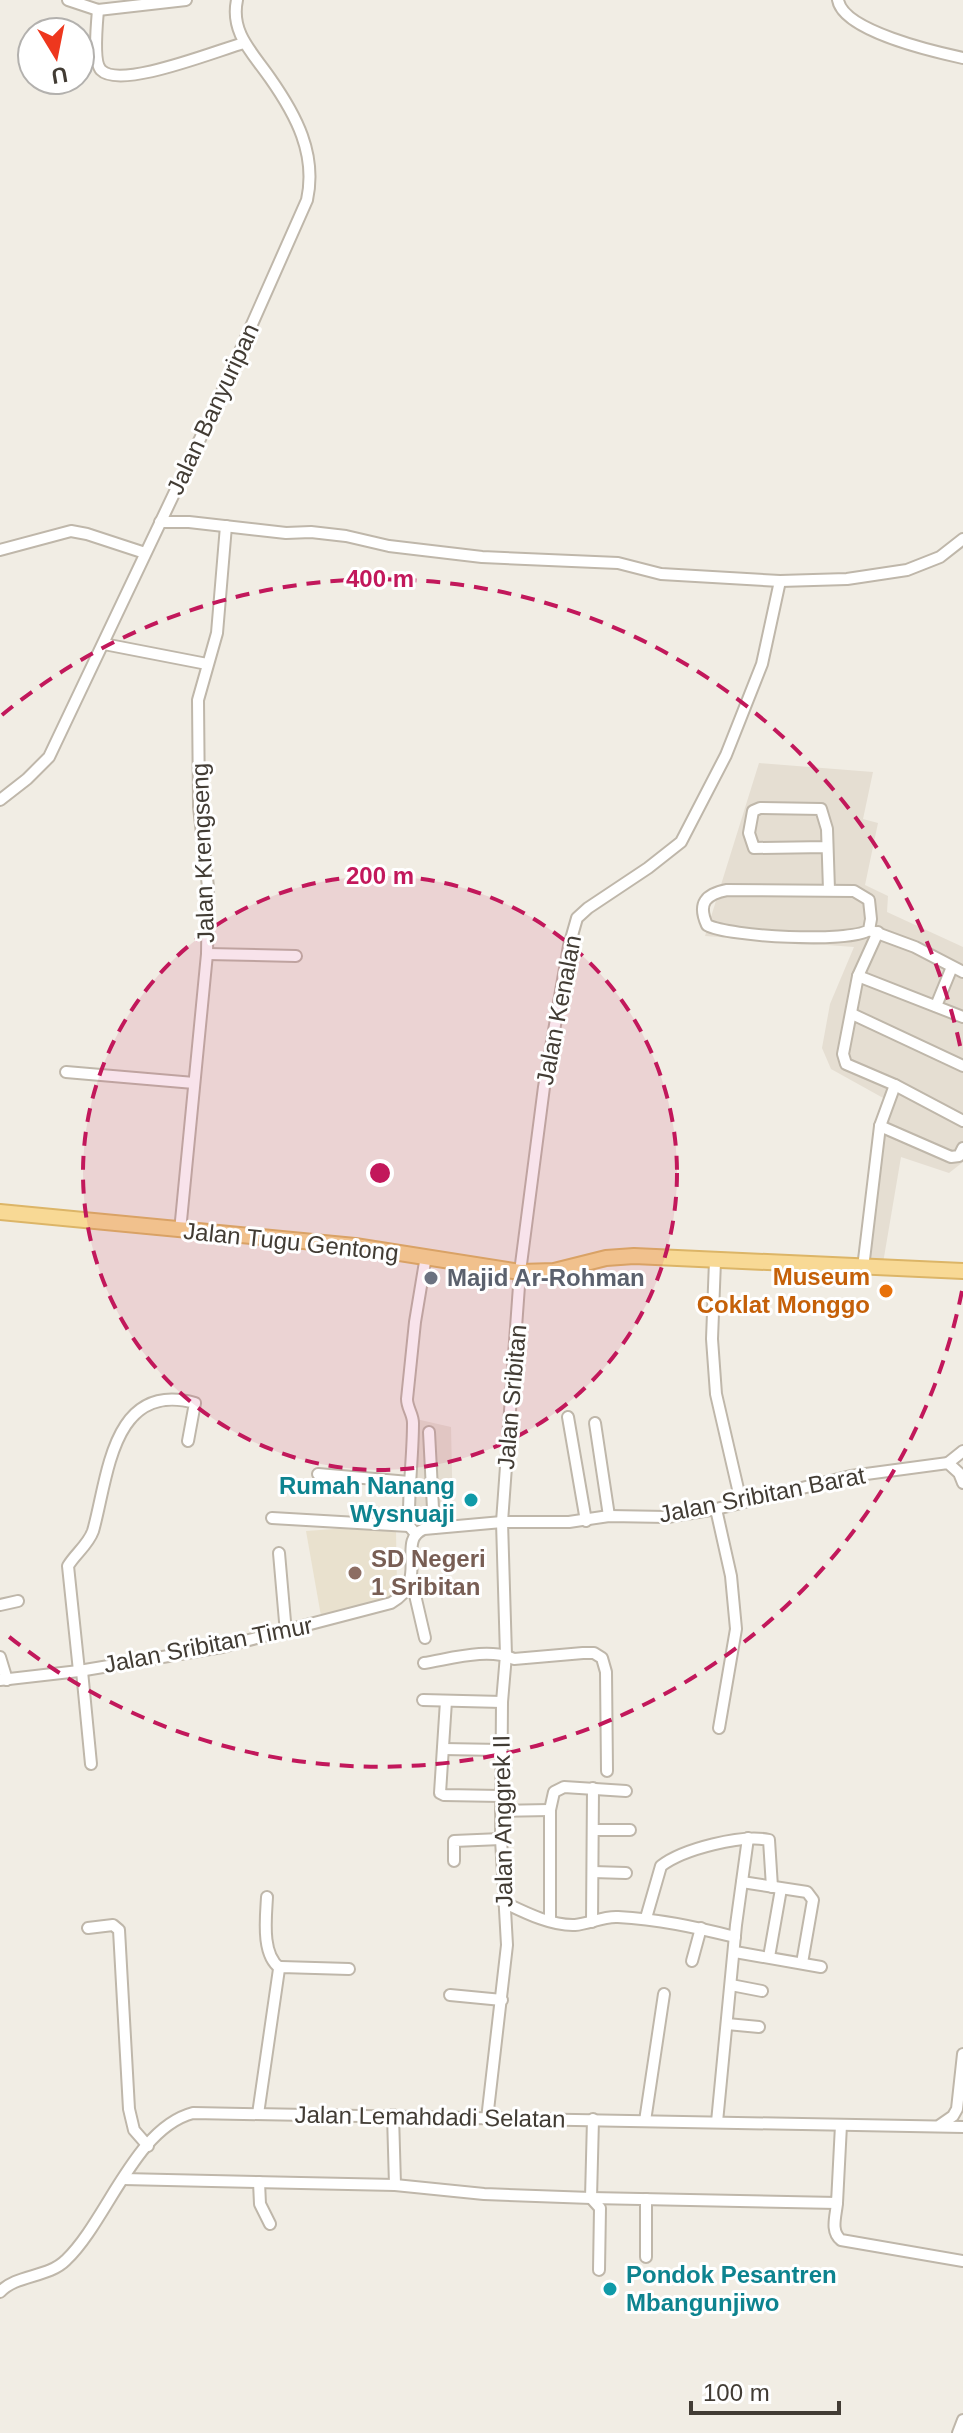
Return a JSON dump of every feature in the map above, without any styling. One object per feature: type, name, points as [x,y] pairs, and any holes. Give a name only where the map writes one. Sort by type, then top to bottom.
[{"type":"main road","name":"Jalan Tugu Gentong","points":[[0,1212],[355,1246],[520,1272],[554,1271],[606,1258],[634,1256],[963,1271]]},
{"type":"street","points":[[68,0],[98,10],[186,0]]},
{"type":"street","name":"Jalan Banyuripan","points":[[0,800],[49,757],[259,310],[307,200],[310,164],[301,128],[272,80],[244,43],[236,23],[237,0]]},
{"type":"street","points":[[838,0],[844,13],[862,26],[963,58]]},
{"type":"street","points":[[98,10],[96,60],[101,71],[107,74],[133,75],[158,70],[244,43]]},
{"type":"street","points":[[160,522],[334,535],[389,546],[482,557],[618,563],[661,574],[780,581],[847,579],[907,570],[940,557],[963,539]]},
{"type":"street","name":"Jalan Krengseng","points":[[180,1231],[207,954],[208,887],[199,807],[198,700],[217,633],[226,526]]},
{"type":"street","points":[[0,550],[71,531],[145,553]]},
{"type":"street","name":"Jalan Kenalan","points":[[520,1272],[544,1087],[573,928],[577,918],[588,908],[681,842],[726,755],[762,664],[780,581]]},
{"type":"street","points":[[104,644],[207,664]]},
{"type":"street","points":[[827,847],[754,848],[749,833],[753,811],[759,808],[821,809],[826,820],[829,890]]},
{"type":"street","points":[[936,1006],[958,970],[915,947],[874,931],[843,937],[773,937],[719,931],[708,927],[704,920],[705,899],[716,892],[829,890],[854,891],[865,895],[869,900],[874,931],[858,976],[844,1062],[963,1121]]},
{"type":"street","points":[[207,954],[296,956]]},
{"type":"street","points":[[858,976],[963,1017]]},
{"type":"street","points":[[852,1014],[963,1066]]},
{"type":"street","points":[[66,1072],[194,1083]]},
{"type":"street","points":[[863,1268],[880,1126],[895,1085]]},
{"type":"street","points":[[880,1126],[951,1157],[959,1156],[963,1148]]},
{"type":"street","points":[[425,1638],[412,1582],[409,1458],[413,1419],[407,1399],[426,1256]]},
{"type":"street","points":[[715,1261],[712,1339],[716,1394],[741,1502]]},
{"type":"street","name":"Jalan Sribitan","points":[[502,1522],[520,1272]]},
{"type":"street","points":[[91,1764],[68,1566],[89,1539],[110,1454],[131,1419],[147,1407],[168,1401],[195,1403],[188,1441]]},
{"type":"street","points":[[568,1417],[586,1521]]},
{"type":"street","points":[[595,1423],[609,1516]]},
{"type":"street","points":[[429,1432],[434,1528]]},
{"type":"street","points":[[963,1451],[948,1463],[959,1473],[963,1483]]},
{"type":"street","points":[[409,1458],[430,1458]]},
{"type":"street","name":"Jalan Sribitan Barat","points":[[502,1522],[586,1521],[609,1516],[667,1517],[716,1509],[851,1476],[948,1463]]},
{"type":"street","points":[[318,1474],[409,1482]]},
{"type":"street","points":[[716,1509],[731,1576],[736,1629],[719,1728]]},
{"type":"street","points":[[272,1518],[412,1530],[502,1522]]},
{"type":"street","name":"Jalan Anggrek II","points":[[487,2119],[507,1951],[501,1839],[502,1702],[506,1655],[502,1522]]},
{"type":"street","points":[[279,1553],[286,1633]]},
{"type":"street","name":"Jalan Sribitan Timur","points":[[3,1680],[80,1671],[286,1633],[391,1603],[401,1597],[412,1582]]},
{"type":"street","points":[[0,1605],[18,1601]]},
{"type":"street","points":[[424,1663],[485,1655],[506,1655],[514,1659],[594,1653],[602,1658],[606,1672],[607,1771]]},
{"type":"street","points":[[0,1657],[3,1680]]},
{"type":"street","points":[[423,1700],[502,1702]]},
{"type":"street","points":[[446,1701],[440,1793],[501,1796]]},
{"type":"street","points":[[443,1749],[501,1750]]},
{"type":"street","points":[[550,1921],[550,1810],[554,1792],[559,1788],[626,1791]]},
{"type":"street","points":[[592,1922],[593,1788]]},
{"type":"street","points":[[501,1811],[550,1810]]},
{"type":"street","points":[[593,1830],[630,1830]]},
{"type":"street","points":[[717,2122],[748,1838]]},
{"type":"street","points":[[646,1918],[657,1876],[664,1863],[697,1850],[748,1838],[769,1840],[777,1888],[769,1957]]},
{"type":"street","points":[[454,1861],[454,1841],[501,1839]]},
{"type":"street","points":[[593,1872],[626,1873]]},
{"type":"street","points":[[742,1882],[812,1895],[802,1963]]},
{"type":"street","points":[[267,1897],[265,1922],[271,1959],[280,1968],[349,1969]]},
{"type":"street","points":[[503,1902],[550,1921],[573,1925],[613,1917],[646,1918],[735,1937]]},
{"type":"street","points":[[88,1928],[113,1925],[119,1930],[129,2109],[134,2130],[148,2146]]},
{"type":"street","points":[[692,1961],[701,1928]]},
{"type":"street","points":[[735,1952],[821,1967]]},
{"type":"street","points":[[258,2114],[280,1968]]},
{"type":"street","points":[[731,1985],[762,1991]]},
{"type":"street","points":[[645,2121],[664,1994]]},
{"type":"street","points":[[450,1995],[502,2000]]},
{"type":"street","points":[[727,2024],[759,2027]]},
{"type":"street","points":[[938,2126],[948,2122],[957,2109],[963,2054]]},
{"type":"street","name":"Jalan Lemahdadi Selatan","points":[[0,2292],[15,2281],[34,2277],[64,2262],[148,2146],[170,2123],[193,2113],[963,2127]]},
{"type":"street","points":[[393,2115],[395,2185]]},
{"type":"street","points":[[593,2119],[591,2198],[600,2208],[599,2270]]},
{"type":"street","points":[[841,2125],[834,2228],[837,2236],[841,2240],[963,2261]]},
{"type":"street","points":[[123,2179],[395,2185],[484,2194],[591,2198],[837,2203]]},
{"type":"street","points":[[259,2182],[260,2204],[270,2224]]},
{"type":"street","points":[[646,2199],[646,2257]]},
{"type":"street","points":[[958,2433],[963,2420]]},
{"type":"shaded area","points":[[759,763],[873,772],[863,819],[878,823],[865,885],[888,896],[887,912],[963,947],[963,1162],[949,1173],[901,1157],[882,1269],[856,1267],[876,1132],[885,1099],[831,1069],[822,1048],[830,1004],[854,947],[705,936]]},
{"type":"shaded area","points":[[416,1419],[451,1427],[453,1520],[411,1522]]},
{"type":"shaded area","name":"SD Negeri 1 Sribitan","points":[[348,1528],[396,1530],[397,1588],[381,1602],[321,1616],[306,1531]]},
{"type":"place","name":"Majid Ar-Rohman","points":[[431,1278]]},
{"type":"place","name":"Museum Coklat Monggo","points":[[886,1291]]},
{"type":"place","name":"Rumah Nanang Wysnuaji","points":[[471,1500]]},
{"type":"place","name":"SD Negeri 1 Sribitan","points":[[355,1573]]},
{"type":"place","name":"Pondok Pesantren Mbangunjiwo","points":[[610,2289]]}]
